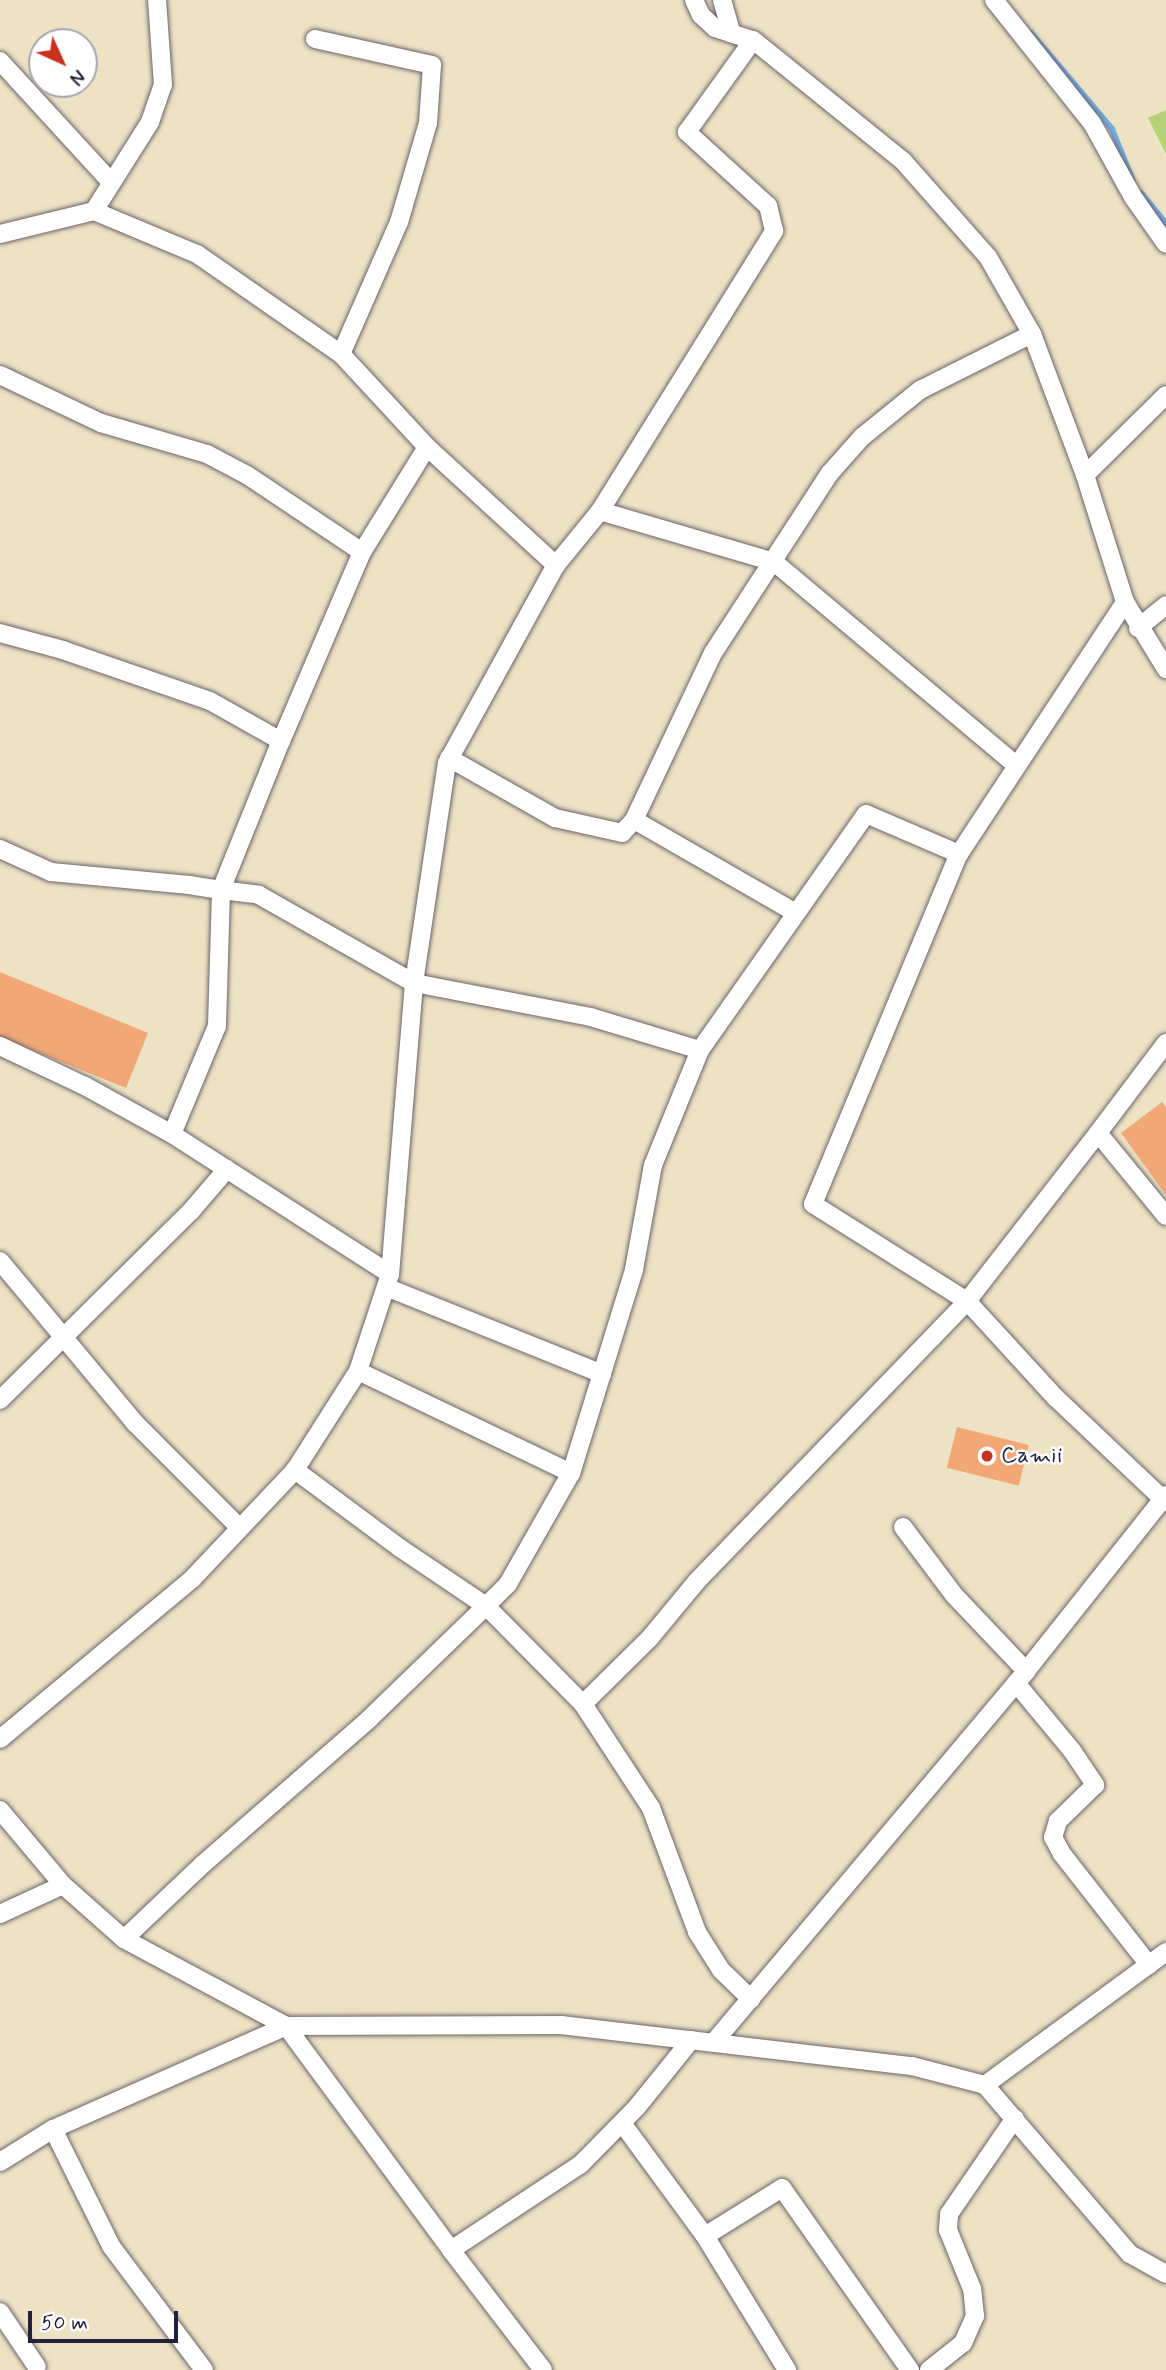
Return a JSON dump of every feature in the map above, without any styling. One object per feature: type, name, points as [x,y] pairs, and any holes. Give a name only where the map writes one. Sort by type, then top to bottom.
[{"type":"street","points":[[94,211],[150,122],[163,85],[157,0]]},
{"type":"street","points":[[694,0],[708,23],[753,40],[903,161],[988,257],[1032,334],[1085,475],[1125,602],[1138,628],[1166,669]]},
{"type":"street","points":[[722,0],[732,34]]},
{"type":"street","points":[[994,0],[1092,123],[1133,197],[1166,244]]},
{"type":"street","points":[[315,39],[432,65],[428,122],[399,222],[341,354]]},
{"type":"street","points":[[0,1740],[193,1578],[295,1471],[358,1371],[388,1280],[414,983],[449,758],[556,565],[600,511],[774,231],[768,206],[687,132],[753,40]]},
{"type":"street","points":[[0,61],[111,182]]},
{"type":"street","points":[[0,234],[94,211],[197,254],[341,354],[427,447],[556,565]]},
{"type":"street","points":[[449,758],[555,818],[622,833],[634,820],[713,653],[830,473],[880,420],[920,390],[1032,334]]},
{"type":"street","points":[[0,374],[101,424],[207,454],[247,475],[362,552]]},
{"type":"street","points":[[1085,475],[1166,395]]},
{"type":"street","points":[[172,1134],[218,1026],[221,890],[362,552],[427,447]]},
{"type":"street","points":[[600,511],[774,562],[1015,764]]},
{"type":"street","points":[[715,2042],[1021,1677],[1165,1499],[1056,1398],[967,1301],[813,1204],[959,854],[1015,764],[1125,602]]},
{"type":"street","points":[[1138,628],[1166,605]]},
{"type":"street","points":[[0,633],[63,650],[210,701],[281,741]]},
{"type":"street","points":[[124,1939],[203,1864],[369,1719],[508,1584],[571,1473],[634,1270],[653,1165],[700,1050],[866,814],[959,854]]},
{"type":"street","points":[[634,820],[796,913]]},
{"type":"street","points":[[0,849],[51,872],[259,895],[414,983],[591,1017],[700,1050]]},
{"type":"street","points":[[583,1703],[649,1639],[697,1581],[967,1301],[1166,1043]]},
{"type":"street","points":[[0,1046],[85,1086],[172,1134],[388,1280],[602,1374]]},
{"type":"street","points":[[1098,1133],[1166,1216]]},
{"type":"street","points":[[0,1400],[191,1210],[227,1169]]},
{"type":"street","points":[[0,1261],[135,1423],[240,1528]]},
{"type":"street","points":[[358,1371],[571,1473]]},
{"type":"street","points":[[295,1471],[400,1548],[486,1606],[583,1703],[650,1808],[697,1931],[721,1970],[751,1999]]},
{"type":"street","points":[[903,1527],[1021,1677],[1095,1785],[1058,1821],[1053,1837],[1062,1854],[1149,1965]]},
{"type":"street","points":[[0,1810],[64,1885],[124,1939],[286,2026],[451,2250],[544,2370]]},
{"type":"street","points":[[0,1914],[64,1885]]},
{"type":"street","points":[[985,2085],[1166,1952]]},
{"type":"street","points":[[0,2162],[53,2129],[286,2026],[561,2025],[912,2066],[985,2085],[1130,2254],[1166,2274]]},
{"type":"street","points":[[451,2250],[581,2164],[622,2123],[691,2040]]},
{"type":"street","points":[[929,2370],[963,2343],[975,2316],[971,2289],[948,2230],[949,2214],[1015,2118]]},
{"type":"street","points":[[622,2123],[705,2235],[788,2370]]},
{"type":"street","points":[[53,2129],[111,2246],[204,2370]]},
{"type":"street","points":[[705,2235],[782,2188],[910,2370]]},
{"type":"street","points":[[0,2312],[37,2367]]},
{"type":"green space","points":[[1166,110],[1166,154],[1148,118]]},
{"type":"building","points":[[0,972],[148,1033],[126,1088],[0,1037]]},
{"type":"building","points":[[1162,1102],[1166,1107],[1166,1195],[1121,1133]]},
{"type":"building","name":"Camii","points":[[957,1427],[1029,1445],[1019,1486],[947,1468]]},
{"type":"waterway","points":[[1031,33],[1112,129],[1133,181]]},
{"type":"waterway","points":[[1141,193],[1166,224]]},
{"type":"place","name":"Camii","points":[[987,1456]]}]
